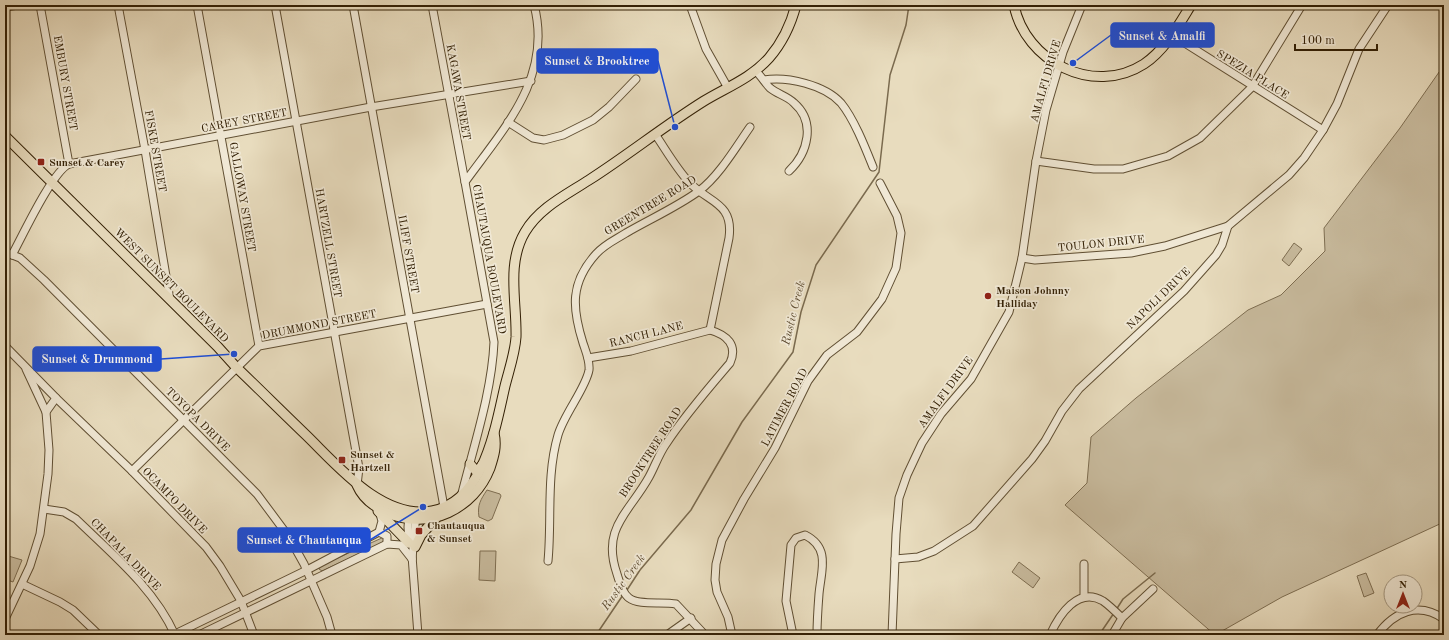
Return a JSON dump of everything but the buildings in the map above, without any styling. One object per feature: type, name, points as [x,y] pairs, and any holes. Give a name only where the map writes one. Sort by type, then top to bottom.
[{"type":"main road","name":"WEST SUNSET BOULEVARD","points":[[357,485],[362,496],[377,510],[393,516],[413,515],[432,511],[444,507],[462,494],[478,476],[494,432],[516,340],[513,274],[519,244],[526,231],[551,205],[705,100],[756,71],[778,46],[792,19],[796,5]]},
{"type":"main road","points":[[1014,5],[1017,18],[1025,34],[1041,52],[1058,66],[1087,76],[1120,74],[1144,64],[1157,53],[1172,35],[1191,5]]},
{"type":"main road","name":"WEST SUNSET BOULEVARD","points":[[5,136],[236,367],[357,485],[392,506],[413,515],[436,518],[455,510],[471,499],[482,486],[494,457],[496,442],[494,432]]},
{"type":"main road","points":[[470,464],[476,471],[479,470],[484,463]]},
{"type":"main road","points":[[377,510],[412,545],[436,518]]},
{"type":"street","points":[[5,8],[18,5]]},
{"type":"street","name":"EMBURY STREET","points":[[40,5],[70,164]]},
{"type":"street","name":"FISKE STREET","points":[[118,5],[145,150],[170,300]]},
{"type":"street","name":"GALLOWAY STREET","points":[[197,5],[259,346]]},
{"type":"street","name":"HARTZELL STREET","points":[[275,5],[359,468],[357,485]]},
{"type":"street","name":"ILIFF STREET","points":[[353,5],[444,507]]},
{"type":"street","name":"KAGAWA STREET","points":[[432,5],[464,182]]},
{"type":"street","name":"CHAUTAUQUA BOULEVARD","points":[[462,494],[470,464],[493,356],[493,332],[464,182],[519,107],[530,81],[537,53],[538,31],[534,5]]},
{"type":"street","points":[[690,5],[706,49],[728,88]]},
{"type":"street","name":"AMALFI DRIVE","points":[[892,635],[898,506],[907,475],[922,443],[941,414],[971,379],[1009,312],[1022,258],[1036,161],[1046,110],[1058,66],[1082,5]]},
{"type":"street","points":[[1036,161],[1086,168],[1124,169],[1168,156],[1200,138],[1252,87],[1302,5]]},
{"type":"street","points":[[1228,226],[1289,175],[1304,158],[1337,104],[1359,49],[1388,5]]},
{"type":"street","name":"SPEZIA PLACE","points":[[1172,35],[1322,130]]},
{"type":"street","points":[[756,71],[770,87],[795,103],[805,118],[807,130],[806,145],[798,162],[789,171]]},
{"type":"street","points":[[764,80],[782,78],[804,83],[827,93],[840,102],[863,144],[873,167]]},
{"type":"street","points":[[508,122],[533,138],[544,140],[563,135],[593,120],[609,107],[636,79]]},
{"type":"street","name":"CAREY STREET","points":[[70,164],[371,107],[530,81]]},
{"type":"street","name":"GREENTREE ROAD","points":[[548,561],[551,470],[554,451],[562,424],[589,370],[588,358],[576,321],[575,304],[578,280],[586,266],[605,245],[699,191],[712,177],[750,127]]},
{"type":"street","points":[[655,134],[682,174],[699,191],[720,205],[730,222],[710,330]]},
{"type":"street","points":[[12,255],[51,182],[65,166],[70,164]]},
{"type":"street","name":"LATIMER ROAD","points":[[732,635],[728,617],[717,592],[714,580],[722,540],[744,499],[775,448],[808,381],[827,355],[858,332],[882,299],[896,268],[901,233],[897,216],[880,183]]},
{"type":"street","name":"TOULON DRIVE","points":[[1022,258],[1035,260],[1131,253],[1165,246],[1228,226]]},
{"type":"street","name":"NAPOLI DRIVE","points":[[895,559],[918,557],[934,551],[960,536],[992,507],[1032,459],[1045,441],[1062,411],[1079,389],[1101,367],[1170,306],[1216,255],[1222,245],[1228,226]]},
{"type":"street","name":"TOYOPA DRIVE","points":[[5,252],[20,258],[44,280],[257,494],[289,537],[307,570],[327,617],[332,635]]},
{"type":"street","name":"DRUMMOND STREET","points":[[132,471],[259,346],[487,304]]},
{"type":"street","name":"RANCH LANE","points":[[588,358],[631,351],[710,330]]},
{"type":"street","name":"BROOKTREE ROAD","points":[[705,635],[691,618],[676,604],[637,602],[627,596],[614,565],[611,550],[620,518],[649,478],[664,446],[701,396],[730,363],[733,356],[730,340],[724,335],[710,330]]},
{"type":"street","name":"OCAMPO DRIVE","points":[[5,346],[56,398],[132,471],[206,547],[220,566],[241,601],[254,635]]},
{"type":"street","points":[[5,620],[30,566],[44,509],[49,450],[46,412],[25,366]]},
{"type":"street","points":[[46,412],[56,398]]},
{"type":"street","name":"CHAPALA DRIVE","points":[[44,509],[64,512],[76,519],[138,579],[152,596],[174,635]]},
{"type":"street","points":[[174,635],[307,570],[379,532],[382,521],[377,510]]},
{"type":"street","points":[[413,515],[412,559],[418,635]]},
{"type":"street","points":[[379,532],[387,536],[387,544]]},
{"type":"street","points":[[793,635],[786,601],[790,550],[791,545],[796,538],[806,536],[815,540],[821,550],[824,568],[819,593],[817,635]]},
{"type":"street","points":[[199,635],[387,544],[401,545],[412,559]]},
{"type":"street","points":[[1084,564],[1084,597]]},
{"type":"street","points":[[22,584],[60,602],[73,610],[99,635]]},
{"type":"street","points":[[1112,635],[1122,618],[1152,589]]},
{"type":"street","points":[[1050,635],[1070,604],[1084,597],[1095,598],[1103,602],[1122,618]]},
{"type":"street","points":[[1377,635],[1395,616],[1410,611],[1424,610],[1444,619]]},
{"type":"street","points":[[667,635],[691,618]]},
{"type":"shaded area","points":[[1444,65],[1444,522],[1282,597],[1215,635],[1065,505],[1087,483],[1091,437],[1136,398],[1248,310],[1281,295],[1325,251],[1324,228],[1400,128]]},
{"type":"shaded area","points":[[1294,243],[1302,249],[1289,266],[1282,260]]},
{"type":"shaded area","points":[[5,421],[9,435],[8,504],[5,510]]},
{"type":"shaded area","points":[[487,490],[500,494],[501,496],[492,519],[488,521],[479,517],[480,502]]},
{"type":"shaded area","points":[[384,537],[384,542],[322,571],[319,569],[320,566]]},
{"type":"shaded area","points":[[480,551],[496,551],[495,581],[479,580]]},
{"type":"shaded area","points":[[5,555],[22,560],[13,582],[5,579]]},
{"type":"shaded area","points":[[1019,562],[1040,578],[1033,588],[1012,572]]},
{"type":"shaded area","points":[[1366,573],[1374,593],[1364,597],[1357,576]]},
{"type":"waterway","name":"Rustic Creek","points":[[627,590],[640,570],[691,510],[742,422],[793,352],[801,312],[816,265],[879,172],[890,75],[906,25],[909,5]]},
{"type":"waterway","points":[[1116,610],[1123,599],[1155,573]]},
{"type":"waterway","name":"Rustic Creek","points":[[596,635],[623,595]]},
{"type":"waterway","points":[[1099,635],[1114,613]]},
{"type":"place","name":"Sunset & Amalfi","points":[[1073,63]]},
{"type":"place","name":"Sunset & Brooktree","points":[[675,127]]},
{"type":"place","name":"Sunset & Carey","points":[[41,162]]},
{"type":"place","name":"Maison Johnny Halliday","points":[[988,296]]},
{"type":"place","name":"Sunset & Drummond","points":[[234,354]]},
{"type":"place","name":"Sunset & Hartzell","points":[[342,460]]},
{"type":"place","name":"Sunset & Chautauqua","points":[[423,507]]},
{"type":"place","name":"Chautauqua & Sunset","points":[[419,531]]}]
